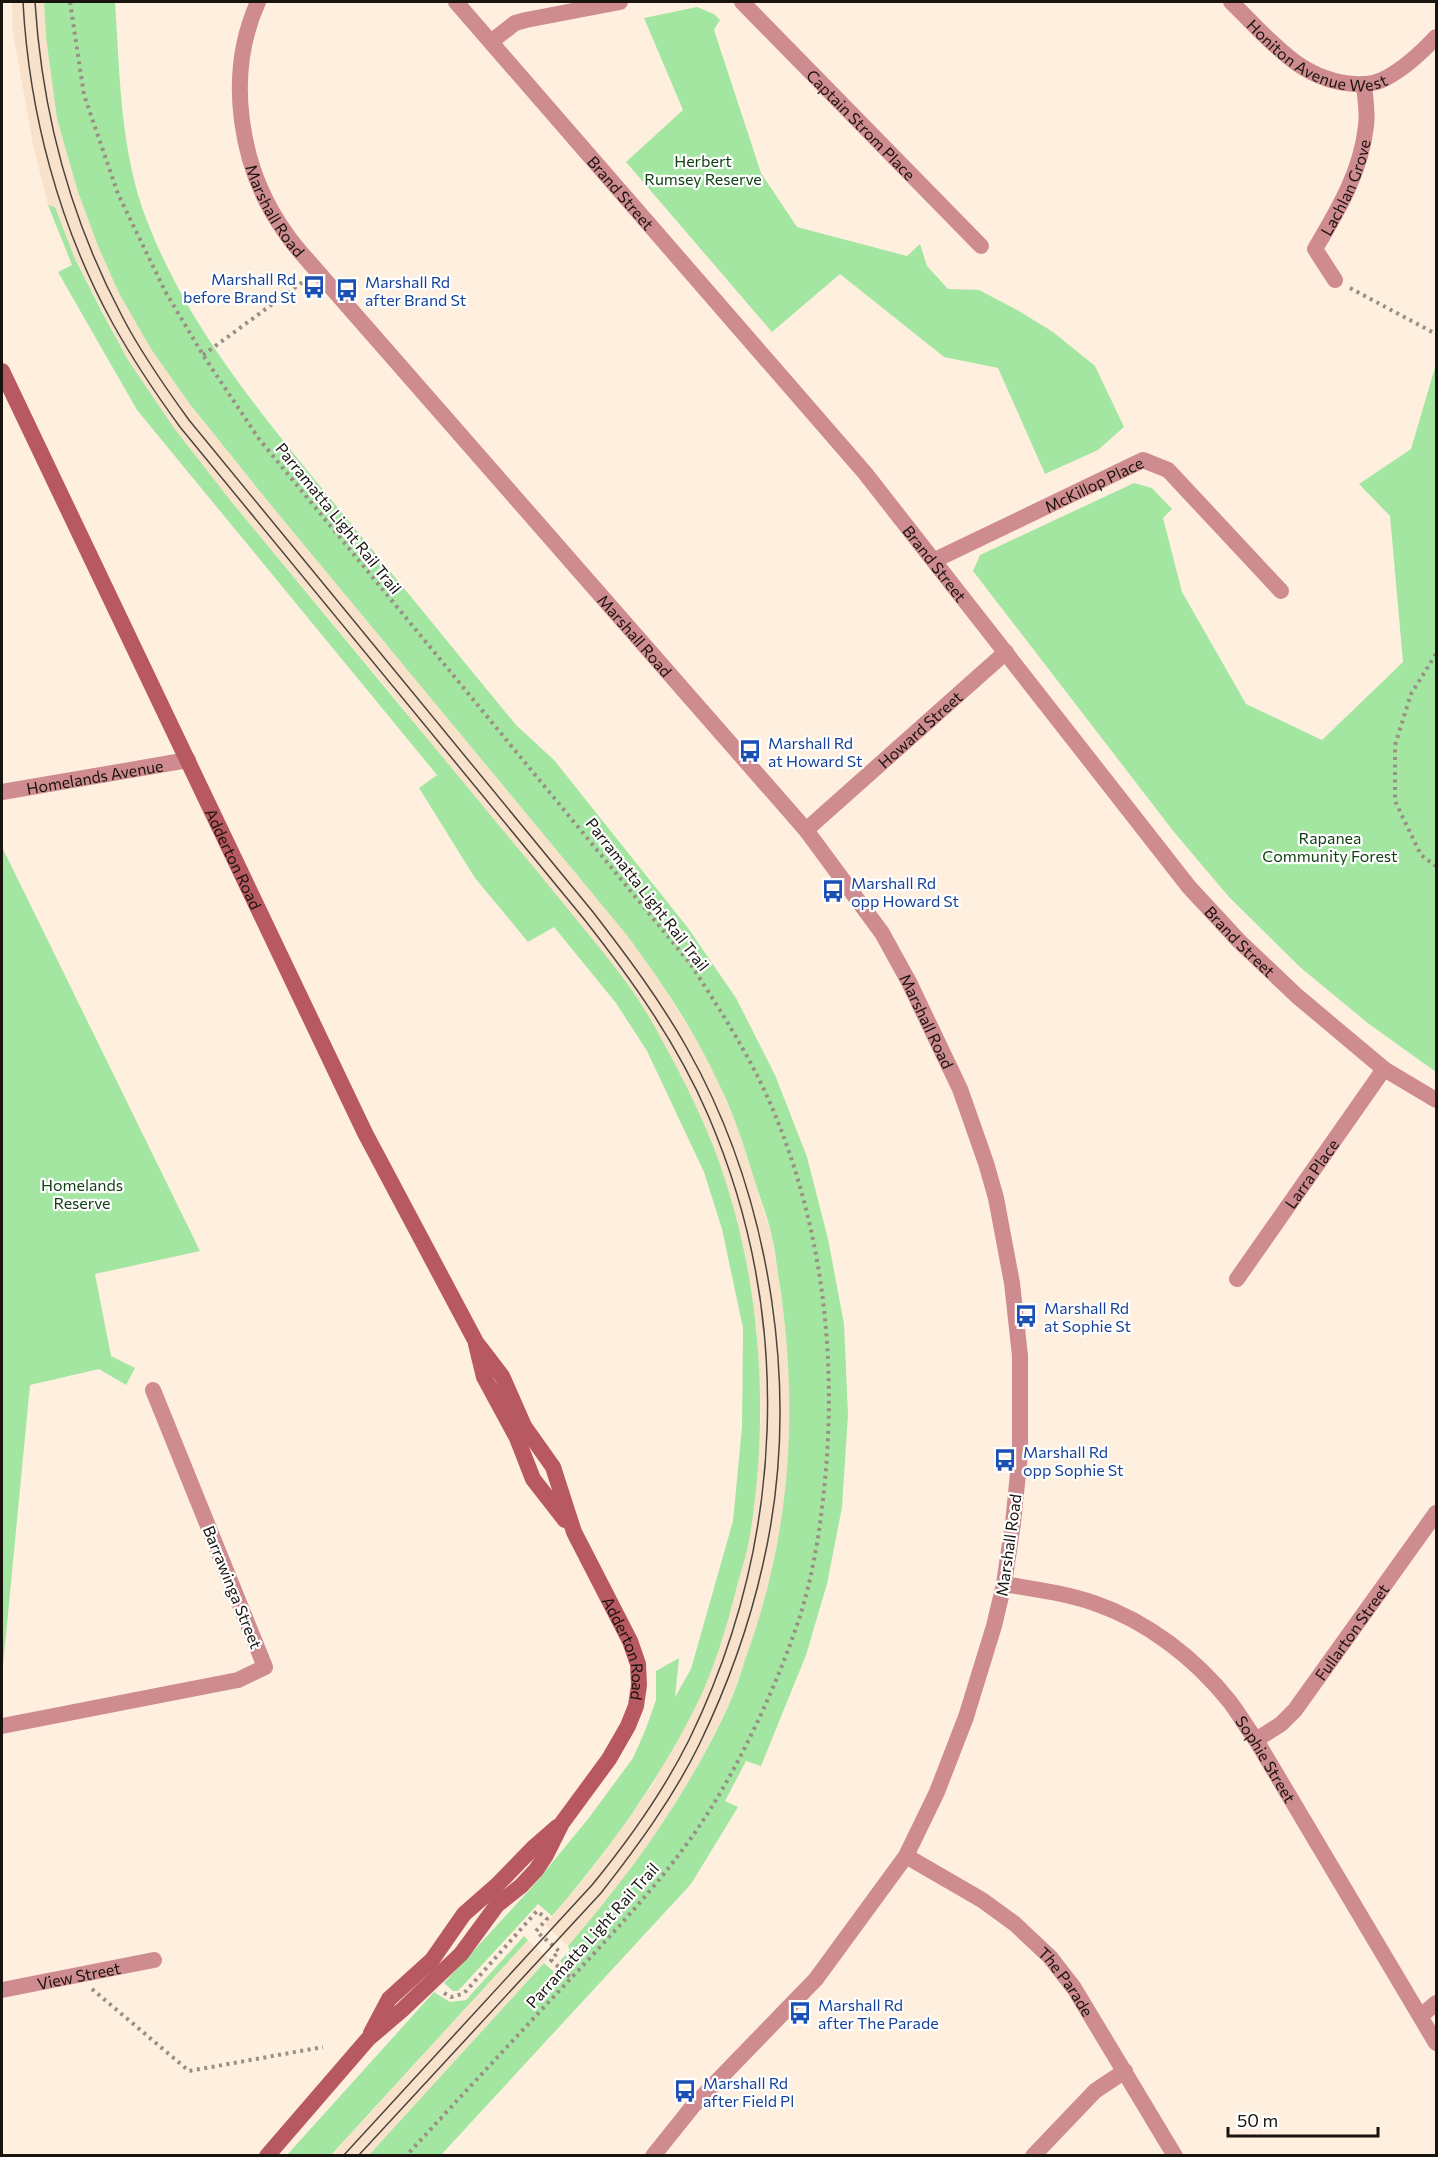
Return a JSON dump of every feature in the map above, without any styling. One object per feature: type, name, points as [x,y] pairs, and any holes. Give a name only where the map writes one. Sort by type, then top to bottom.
[{"type":"main road","name":"Adderton Road","points":[[2,371],[365,1133],[476,1342],[502,1376],[524,1426],[553,1467],[574,1532],[630,1641],[638,1664],[639,1685],[636,1706],[623,1734],[609,1759],[562,1823],[536,1870],[521,1886],[496,1905],[467,1948],[433,1982],[368,2039],[267,2156]]},
{"type":"main road","name":"Adderton Road","points":[[476,1342],[484,1377],[518,1438],[533,1479],[574,1532]]},
{"type":"main road","name":"Adderton Road","points":[[368,2039],[389,1999],[432,1960],[464,1914],[562,1823]]},
{"type":"street","name":"Marshall Road","points":[[258,2],[241,64],[240,92],[245,145],[268,204],[285,232],[317,271],[806,830],[882,933],[909,982],[960,1089],[996,1198],[1012,1283],[1020,1356],[1020,1454],[1004,1584],[994,1626],[966,1717],[937,1791],[906,1856],[816,1979],[693,2106],[653,2156]]},
{"type":"street","name":"Brand Street","points":[[456,2],[865,473],[1188,887],[1239,941],[1297,996],[1384,1069],[1437,1100]]},
{"type":"street","points":[[492,41],[515,23],[620,2]]},
{"type":"street","name":"Captain Strom Place","points":[[742,2],[981,246]]},
{"type":"street","name":"Honiton Avenue West","points":[[1231,2],[1293,62],[1320,78],[1339,83],[1364,84],[1385,79],[1422,52],[1437,37]]},
{"type":"street","name":"Lachlan Grove","points":[[1335,280],[1315,249],[1357,173],[1366,125],[1364,84]]},
{"type":"street","name":"McKillop Place","points":[[935,560],[1143,460],[1168,470],[1281,591]]},
{"type":"street","name":"Howard Street","points":[[806,830],[1006,652]]},
{"type":"street","name":"Homelands Avenue","points":[[2,792],[188,760]]},
{"type":"street","name":"Larra Place","points":[[1237,1279],[1384,1069]]},
{"type":"street","name":"Barrawinga Street","points":[[2,1726],[238,1680],[265,1667],[153,1390]]},
{"type":"street","name":"Fullarton Street","points":[[1256,1740],[1281,1724],[1295,1710],[1437,1513]]},
{"type":"street","name":"Sophie Street","points":[[1004,1584],[1068,1596],[1128,1618],[1160,1637],[1206,1675],[1230,1702],[1256,1740],[1437,2043]]},
{"type":"street","name":"The Parade","points":[[906,1856],[982,1900],[1032,1939],[1050,1957],[1074,1988],[1174,2156]]},
{"type":"street","name":"View Street","points":[[2,1990],[154,1960]]},
{"type":"street","points":[[1421,2016],[1437,2003]]},
{"type":"street","points":[[1034,2156],[1095,2091],[1125,2071]]},
{"type":"path","name":"Parramatta Light Rail Trail","points":[[70,2],[84,95],[118,194],[165,291],[203,355],[259,439],[689,962],[735,1034],[771,1105],[804,1196],[820,1270],[829,1366],[829,1451],[819,1536],[801,1612],[767,1701],[716,1799],[646,1897],[406,2156]]},
{"type":"path","points":[[203,355],[317,271]]},
{"type":"path","points":[[1335,280],[1437,334]]},
{"type":"path","points":[[1437,654],[1411,694],[1395,745],[1395,801],[1421,855],[1437,866]]},
{"type":"path","points":[[433,1982],[450,1997],[462,1994],[537,1911],[547,1919],[537,1930],[559,1951],[551,1960],[571,1978]]},
{"type":"path","points":[[76,1975],[189,2071],[323,2047]]},
{"type":"shaded area","points":[[12,2],[44,2],[46,37],[57,119],[78,192],[98,246],[151,349],[189,403],[266,499],[626,934],[651,968],[698,1042],[718,1081],[739,1132],[772,1237],[790,1374],[790,1429],[786,1492],[773,1568],[756,1630],[729,1705],[686,1789],[645,1851],[609,1899],[568,1946],[545,1925],[596,1864],[654,1783],[728,1619],[749,1542],[761,1418],[757,1330],[742,1246],[724,1177],[707,1131],[680,1076],[401,705],[230,500],[174,429],[128,360],[75,259],[55,207],[48,205],[33,145],[13,33]]},
{"type":"shaded area","points":[[528,1940],[548,1958],[369,2155],[331,2156]]},
{"type":"green space","points":[[44,2],[115,2],[126,140],[138,194],[164,261],[206,334],[254,404],[307,470],[516,725],[554,760],[688,928],[736,998],[775,1075],[807,1157],[828,1239],[844,1324],[848,1415],[842,1507],[827,1584],[806,1655],[761,1766],[746,1761],[725,1801],[738,1807],[691,1884],[441,2155],[369,2155],[544,1963],[561,1978],[569,1970],[560,1961],[570,1950],[568,1946],[636,1862],[676,1803],[712,1740],[735,1689],[760,1614],[772,1568],[781,1522],[786,1476],[789,1382],[786,1335],[773,1243],[742,1141],[723,1092],[687,1023],[651,969],[626,934],[266,499],[189,403],[151,349],[119,293],[78,192],[57,119],[46,37]]},
{"type":"green space","name":"Herbert Rumsey Reserve","points":[[697,7],[714,14],[720,20],[714,30],[761,173],[797,227],[907,256],[920,244],[927,266],[948,289],[979,290],[1053,332],[1095,366],[1124,427],[1098,450],[1045,474],[998,368],[944,357],[840,274],[772,332],[626,162],[683,110],[644,18]]},
{"type":"green space","points":[[48,205],[55,207],[75,259],[128,360],[174,428],[230,500],[594,941],[638,999],[671,1057],[707,1131],[725,1179],[739,1229],[750,1281],[756,1333],[760,1386],[760,1438],[749,1541],[715,1662],[698,1702],[667,1759],[632,1814],[593,1866],[552,1916],[538,1904],[458,1991],[453,1991],[444,1983],[533,1886],[588,1819],[633,1758],[656,1700],[656,1671],[679,1658],[675,1697],[691,1669],[733,1521],[742,1427],[743,1328],[722,1229],[704,1172],[647,1051],[616,1003],[554,927],[528,942],[475,878],[419,788],[437,775],[137,410],[58,272],[72,265]]},
{"type":"green space","name":"Rapanea Community Forest","points":[[1436,364],[1436,1072],[1369,1024],[1301,968],[1229,897],[1174,832],[973,571],[980,555],[1134,483],[1152,488],[1172,509],[1163,518],[1182,592],[1246,704],[1322,740],[1403,662],[1390,516],[1359,484],[1411,449]]},
{"type":"green space","name":"Homelands Reserve","points":[[2,847],[200,1251],[95,1274],[111,1356],[135,1368],[126,1385],[99,1369],[30,1385],[2,1676]]},
{"type":"green space","points":[[524,1936],[528,1940],[331,2155],[287,2155],[434,1992],[450,2002],[466,2000]]},
{"type":"tram line","points":[[23,2],[32,85],[50,168],[77,248],[113,324],[145,377],[180,427],[584,919],[636,989],[668,1037],[708,1115],[736,1192],[755,1270],[766,1350],[767,1429],[760,1509],[745,1588],[721,1665],[689,1740],[645,1815],[592,1885],[343,2156]]},
{"type":"tram line","points":[[35,2],[44,84],[73,203],[87,241],[129,330],[189,420],[593,912],[654,995],[687,1048],[716,1107],[740,1169],[759,1233],[772,1299],[779,1366],[780,1433],[774,1500],[763,1564],[744,1634],[728,1679],[699,1745],[654,1822],[601,1893],[358,2156]]},
{"type":"place","name":"Marshall Rd before Brand St","points":[[314,287]]},
{"type":"place","name":"Marshall Rd after Brand St","points":[[347,290]]},
{"type":"place","name":"Marshall Rd at Howard St","points":[[750,751]]},
{"type":"place","name":"Marshall Rd opp Howard St","points":[[833,891]]},
{"type":"place","name":"Marshall Rd at Sophie St","points":[[1026,1316]]},
{"type":"place","name":"Marshall Rd opp Sophie St","points":[[1005,1460]]},
{"type":"place","name":"Marshall Rd after The Parade","points":[[800,2013]]},
{"type":"place","name":"Marshall Rd after Field Pl","points":[[685,2091]]}]
